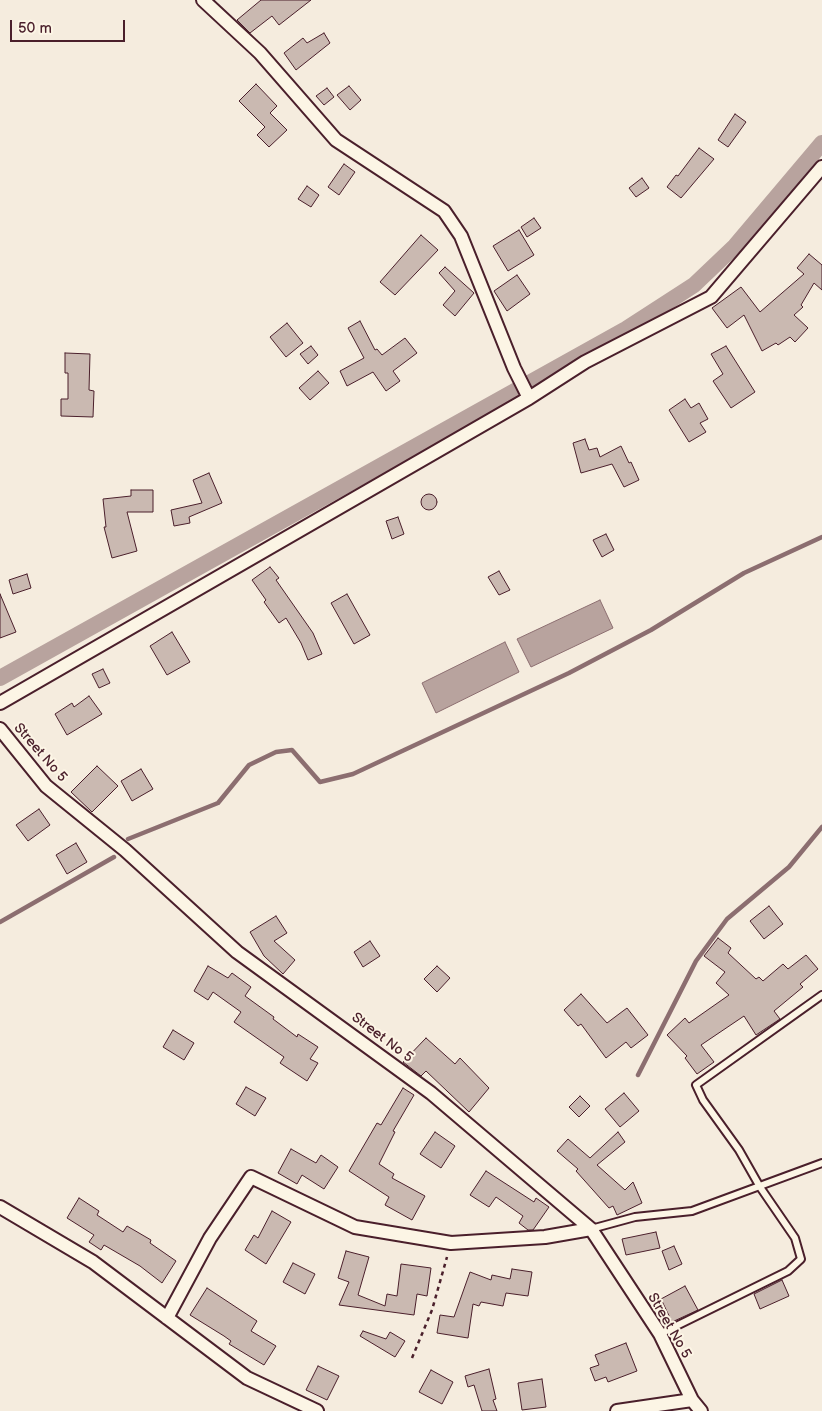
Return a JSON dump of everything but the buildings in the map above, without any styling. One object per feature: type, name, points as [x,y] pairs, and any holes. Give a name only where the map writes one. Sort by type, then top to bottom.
[{"type":"street","points":[[203,0],[260,53],[336,140],[444,211],[462,236],[514,368],[527,395]]},
{"type":"street","points":[[0,703],[527,395],[585,362],[711,297],[822,167]]},
{"type":"street","name":"Street No 5","points":[[0,728],[46,786],[125,850],[237,952],[431,1094],[591,1230],[660,1334],[692,1400],[701,1411]]},
{"type":"street","points":[[167,1318],[210,1238],[251,1177],[355,1227],[451,1243],[545,1237],[591,1230]]},
{"type":"street","points":[[0,1207],[93,1262],[247,1378],[317,1411]]},
{"type":"street","points":[[618,1411],[692,1400]]},
{"type":"lane","points":[[660,1334],[788,1271],[800,1258],[795,1238],[760,1187],[739,1150],[704,1100],[696,1085],[822,995]]},
{"type":"lane","points":[[591,1230],[635,1217],[692,1211],[822,1163]]},
{"type":"path","points":[[412,1358],[432,1310],[451,1243]]},
{"type":"shaded area","points":[[600,600],[613,628],[531,667],[517,639]]},
{"type":"shaded area","points":[[505,642],[519,672],[436,713],[422,683]]},
{"type":"waterway","points":[[0,678],[626,329],[694,285],[735,246],[822,143]]},
{"type":"waterway","points":[[128,839],[218,803],[249,765],[276,752],[292,750],[320,782],[353,774],[569,673],[651,630],[744,573],[822,537]]},
{"type":"waterway","points":[[638,1075],[696,961],[727,919],[789,867],[822,827]]},
{"type":"waterway","points":[[0,922],[114,857]]}]
